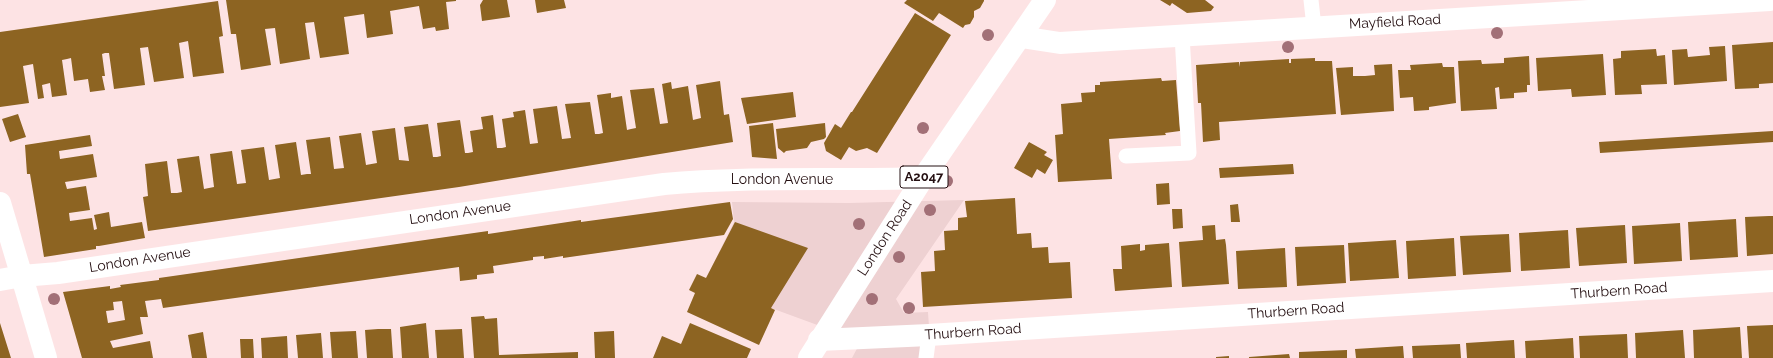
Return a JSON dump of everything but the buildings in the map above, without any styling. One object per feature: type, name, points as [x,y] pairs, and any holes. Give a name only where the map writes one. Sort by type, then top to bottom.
[{"type":"street","name":"London Road","points":[[814,349],[923,178],[1045,0]]},
{"type":"street","name":"Mayfield Road","points":[[1021,37],[1060,43],[1770,0]]},
{"type":"street","name":"London Avenue","points":[[0,280],[22,276],[58,273],[664,184],[711,180],[867,180],[923,178]]},
{"type":"street","points":[[0,203],[46,358]]},
{"type":"street","name":"Thurbern Road","points":[[814,349],[929,334],[1773,281]]},
{"type":"lane","points":[[1311,0],[1314,27]]},
{"type":"lane","points":[[1126,156],[1189,153],[1182,36]]},
{"type":"lane","points":[[926,358],[929,334]]},
{"type":"shaded area","points":[[964,200],[896,299],[904,313],[928,312],[931,358],[852,358],[861,341],[771,308],[706,278],[734,222],[732,202],[849,203]]}]
